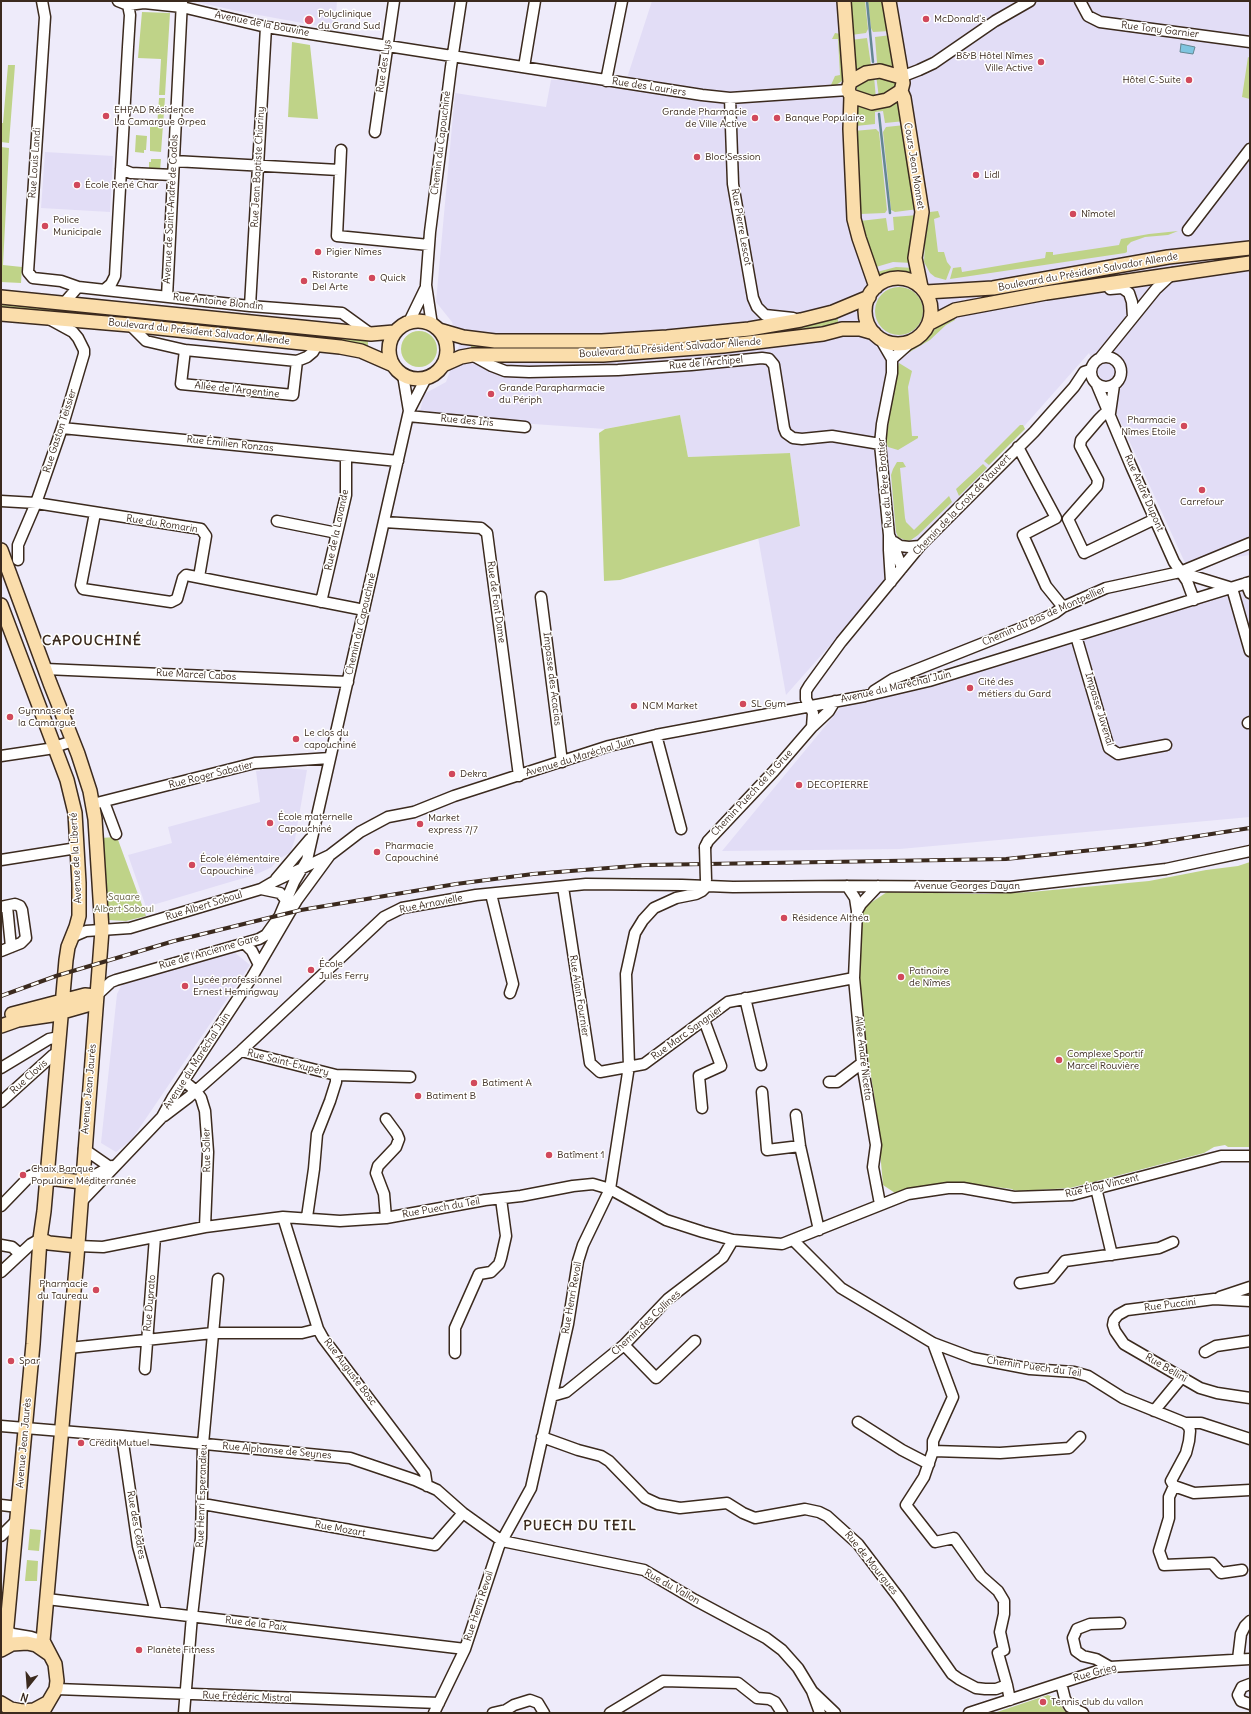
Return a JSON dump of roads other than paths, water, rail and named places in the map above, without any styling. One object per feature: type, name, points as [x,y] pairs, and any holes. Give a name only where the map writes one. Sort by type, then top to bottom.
[{"type":"main road","points":[[844,1],[854,219],[868,262],[872,292]]},
{"type":"main road","points":[[849,90],[866,73],[880,72],[901,77],[889,1]]},
{"type":"main road","name":"Cours Jean Monnet","points":[[901,77],[903,83],[901,92],[904,98],[922,208],[915,258],[924,290]]},
{"type":"main road","points":[[849,90],[866,101],[877,102],[887,100],[901,92]]},
{"type":"main road","name":"Boulevard du Président Salvador Allende","points":[[924,290],[993,288],[1168,257],[1250,248]]},
{"type":"main road","name":"Boulevard du Président Salvador Allende","points":[[930,322],[954,310],[1076,288],[1250,263]]},
{"type":"main road","points":[[899,278],[912,281],[924,290],[930,302],[932,312],[930,322],[926,331],[911,342],[897,344],[878,336],[867,322],[866,303],[872,292],[886,280],[899,278]]},
{"type":"main road","name":"Boulevard du Président Salvador Allende","points":[[436,328],[463,337],[495,341],[602,341],[722,332],[801,320],[833,312],[872,292]]},
{"type":"main road","name":"Boulevard du Président Salvador Allende","points":[[1,297],[65,302],[371,334],[394,332]]},
{"type":"main road","name":"Boulevard du Président Salvador Allende","points":[[1,314],[130,325],[317,345],[361,351],[393,365]]},
{"type":"main road","points":[[421,321],[436,328],[445,341],[447,353],[443,365],[435,373],[426,378],[414,379],[403,375],[393,365],[389,354],[389,343],[394,332],[409,322],[421,321]]},
{"type":"main road","name":"Boulevard du Président Salvador Allende","points":[[443,365],[461,357],[472,355],[603,355],[731,345],[823,334],[842,329],[860,329],[878,336]]},
{"type":"main road","name":"Avenue de la Liberté","points":[[1,550],[45,669],[99,803],[102,930],[96,996]]},
{"type":"main road","name":"Avenue de la Liberté","points":[[1,605],[67,780],[73,803],[77,848],[79,916],[66,960],[63,1006]]},
{"type":"main road","points":[[1,1018],[18,1012],[63,1006],[87,1005],[96,996]]},
{"type":"main road","name":"Avenue Jean Jaurès","points":[[43,1641],[78,1246],[96,996]]},
{"type":"main road","points":[[1,1026],[63,1006]]},
{"type":"main road","name":"Avenue Jean Jaurès","points":[[3,1638],[18,1513],[26,1429],[35,1241],[44,1211],[63,1006]]},
{"type":"main road","points":[[47,1178],[82,1182]]},
{"type":"main road","points":[[35,1241],[78,1246]]},
{"type":"main road","points":[[3,1638],[18,1643],[27,1643],[36,1646],[51,1655]]},
{"type":"main road","points":[[1,1703],[11,1709],[22,1711],[48,1710],[56,1689],[57,1672],[51,1655],[43,1641]]},
{"type":"main road","points":[[1,1710],[7,1713]]},
{"type":"street","name":"Rue Louis Landi","points":[[42,1],[45,17],[28,272],[33,278],[61,281],[78,287]]},
{"type":"street","name":"Avenue de la Bouvine","points":[[118,1],[128,5],[141,2],[182,4],[266,27],[452,56]]},
{"type":"street","name":"Rue des Lys","points":[[375,132],[394,1]]},
{"type":"street","name":"Chemin du Capouchiné","points":[[409,322],[420,302],[426,285],[429,245],[452,56],[461,1]]},
{"type":"street","points":[[524,67],[535,1]]},
{"type":"street","points":[[606,81],[622,1]]},
{"type":"street","points":[[901,77],[934,63],[995,22],[1030,1]]},
{"type":"street","name":"Rue Tony Garnier","points":[[1080,1],[1088,16],[1100,22],[1250,42]]},
{"type":"street","name":"Avenue de Saint-André de Codols","points":[[168,297],[182,4]]},
{"type":"street","points":[[104,290],[111,284],[115,276],[130,23],[128,5]]},
{"type":"street","name":"Rue Jean Baptiste Chiariny","points":[[250,306],[266,27]]},
{"type":"street","name":"Rue des Lauriers","points":[[452,56],[606,81],[730,98],[849,90]]},
{"type":"street","name":"Rue Pierre Lescot","points":[[730,98],[733,184],[753,298],[757,307],[765,315],[789,317],[801,320]]},
{"type":"street","points":[[1188,230],[1250,149]]},
{"type":"street","points":[[341,150],[337,236],[429,245]]},
{"type":"street","points":[[174,161],[339,170]]},
{"type":"street","points":[[121,169],[131,173],[173,175]]},
{"type":"street","points":[[1096,383],[1090,374],[1090,370],[1094,362],[1100,358],[1156,290],[1173,273]]},
{"type":"street","name":"Chemin du Capouchiné","points":[[426,285],[436,328]]},
{"type":"street","name":"Rue Antoine Blondin","points":[[78,287],[250,306],[342,313],[371,334]]},
{"type":"street","points":[[65,302],[78,287]]},
{"type":"street","points":[[1076,288],[1125,289],[1130,293],[1133,317]]},
{"type":"street","name":"Rue Gaston Teissier","points":[[18,560],[18,545],[36,503],[62,428],[84,354],[84,350],[78,338],[72,332],[46,317]]},
{"type":"street","points":[[130,325],[146,341],[185,350],[297,361],[307,357],[313,352],[317,345]]},
{"type":"street","points":[[1115,360],[1119,334]]},
{"type":"street","points":[[878,336],[892,359],[911,342]]},
{"type":"street","name":"Allée de l'Argentine","points":[[185,350],[181,384],[293,395],[297,361]]},
{"type":"street","name":"Rue de l'Archipel","points":[[472,355],[505,371],[529,372],[597,371],[691,365],[762,358],[769,359],[774,366],[786,433],[793,438],[802,439],[832,436],[880,444]]},
{"type":"street","points":[[1074,387],[1083,382],[1096,383],[1108,387],[1114,385],[1120,379],[1120,365],[1115,360],[1108,357],[1100,358]]},
{"type":"street","name":"Rue du Père Brottier","points":[[892,359],[892,373],[882,424],[880,444],[892,538],[902,568]]},
{"type":"street","name":"Chemin de la Croix de Vauvert","points":[[810,706],[806,696],[809,686],[841,642],[892,582],[920,546],[1045,420],[1074,387],[1084,372],[1090,370]]},
{"type":"street","name":"Chemin du Capouchiné","points":[[403,375],[409,413]]},
{"type":"street","name":"Chemin du Capouchiné","points":[[280,915],[298,872],[307,860],[409,413],[426,378]]},
{"type":"street","name":"Rue André Dupont","points":[[1096,383],[1174,562],[1187,581],[1194,600]]},
{"type":"street","name":"Rue André Dupont","points":[[1110,413],[1114,385]]},
{"type":"street","name":"Rue des Iris","points":[[409,413],[525,427]]},
{"type":"street","points":[[1068,519],[1097,486],[1098,480],[1080,446],[1081,440],[1104,414],[1110,413]]},
{"type":"street","name":"Rue Émilien Ronzas","points":[[62,428],[398,461]]},
{"type":"street","points":[[1018,447],[1056,518]]},
{"type":"street","name":"Rue de la Lavande","points":[[321,602],[346,496],[346,456]]},
{"type":"street","name":"Rue du Romarin","points":[[1,501],[36,503],[201,529],[206,536],[199,577]]},
{"type":"street","points":[[95,513],[81,585],[83,589],[171,602],[177,599],[184,576],[186,575],[364,610]]},
{"type":"street","points":[[1063,607],[1046,586],[1023,535],[1056,518],[1068,519]]},
{"type":"street","points":[[1068,519],[1084,553],[1156,519]]},
{"type":"street","points":[[277,521],[337,534]]},
{"type":"street","name":"Rue de Font Dame","points":[[384,522],[481,528],[487,533],[519,776]]},
{"type":"street","name":"Rue du Père Brottier","points":[[892,538],[900,546],[920,546]]},
{"type":"street","name":"Rue du Père Brottier","points":[[892,538],[890,561],[892,582]]},
{"type":"street","name":"Chemin du Bas de Montpellier","points":[[865,696],[893,679],[1034,623],[1055,613],[1063,607],[1106,588],[1180,572],[1250,543]]},
{"type":"street","points":[[890,561],[902,568]]},
{"type":"street","points":[[1180,572],[1232,588],[1250,651]]},
{"type":"street","points":[[1198,577],[1206,596]]},
{"type":"street","points":[[1248,582],[1250,593]]},
{"type":"street","name":"Avenue du Maréchal Juin","points":[[81,1202],[114,1165],[162,1117],[173,1097],[259,965],[297,900],[330,855],[360,832],[388,817],[414,812],[454,796],[609,746],[656,735],[865,696],[929,681],[1248,582]]},
{"type":"street","name":"Impasse des Acacias","points":[[541,597],[562,762]]},
{"type":"street","name":"Impasse Juvenal","points":[[1076,636],[1109,748],[1118,754],[1166,745]]},
{"type":"street","name":"Rue Marcel Cabos","points":[[45,669],[348,682]]},
{"type":"street","name":"Chemin Puech de la Grue","points":[[706,883],[705,847],[708,841],[774,771],[812,724],[829,711],[835,701]]},
{"type":"street","points":[[810,706],[813,713],[812,724]]},
{"type":"street","points":[[656,735],[681,829]]},
{"type":"street","points":[[1,756],[55,748],[73,741]]},
{"type":"street","name":"Rue Roger Sabatier","points":[[99,803],[255,763],[330,758]]},
{"type":"street","points":[[99,803],[116,834]]},
{"type":"street","points":[[273,882],[311,838]]},
{"type":"street","points":[[1,860],[77,848]]},
{"type":"street","name":"Avenue Georges Dayan","points":[[706,883],[848,888],[878,886],[1010,887],[1166,870],[1250,851]]},
{"type":"street","name":"Rue Albert Soboul","points":[[72,937],[86,931],[130,928],[261,889],[330,855]]},
{"type":"street","points":[[298,872],[307,887]]},
{"type":"street","name":"Rue Arnavielle","points":[[162,1117],[196,1091],[241,1051],[391,913],[416,905],[490,894],[586,884],[682,885],[706,883]]},
{"type":"street","name":"Rue Henri Revoil","points":[[434,1713],[465,1649],[502,1541],[531,1488],[568,1324],[578,1262],[583,1245],[610,1189],[629,1068],[626,974],[635,933],[642,920],[654,908],[676,898],[696,894],[702,891],[706,883]]},
{"type":"street","points":[[857,911],[861,904],[878,886]]},
{"type":"street","name":"Rue de l'Ancienne Gare","points":[[96,996],[110,982],[245,944],[266,935],[296,895],[307,887]]},
{"type":"street","name":"Rue Alain Fournier","points":[[562,887],[590,1063],[600,1072],[629,1068]]},
{"type":"street","points":[[848,888],[869,895]]},
{"type":"street","name":"Allée André Nicetta","points":[[848,888],[854,898],[857,911],[854,978],[862,1063],[876,1145],[873,1167],[880,1204]]},
{"type":"street","points":[[261,889],[280,893],[286,900]]},
{"type":"street","points":[[490,894],[513,984],[510,993]]},
{"type":"street","points":[[1,951],[11,947],[21,943],[26,938],[22,910],[20,906],[15,904],[4,906],[11,947]]},
{"type":"street","points":[[245,944],[252,951],[259,965]]},
{"type":"street","name":"Rue Marc Sangnier","points":[[629,1068],[644,1064],[728,1002],[854,978]]},
{"type":"street","points":[[745,998],[761,1065]]},
{"type":"street","points":[[702,1108],[699,1076],[721,1066],[704,1020]]},
{"type":"street","points":[[1,1068],[50,1039],[59,1037]]},
{"type":"street","name":"Rue Saint-Exupéry","points":[[241,1051],[336,1075],[410,1077]]},
{"type":"street","name":"Rue Clovis","points":[[1,1102],[54,1055],[58,1055]]},
{"type":"street","points":[[829,1082],[837,1082],[862,1063]]},
{"type":"street","name":"Rue Saint-Exupéry","points":[[307,1217],[314,1169],[317,1134],[336,1082],[336,1075]]},
{"type":"street","name":"Rue Solier","points":[[184,1081],[196,1091],[201,1098],[207,1122],[208,1152],[205,1227]]},
{"type":"street","points":[[762,1092],[767,1150],[800,1146]]},
{"type":"street","points":[[796,1115],[800,1146],[819,1230]]},
{"type":"street","points":[[386,1119],[399,1139],[396,1147],[378,1166],[376,1173],[384,1194],[386,1218]]},
{"type":"street","points":[[84,1149],[114,1165]]},
{"type":"street","name":"Rue Éloy Vincent","points":[[794,1241],[880,1204],[908,1194],[948,1188],[963,1188],[1014,1197],[1072,1195],[1221,1156],[1250,1156]]},
{"type":"street","name":"Avenue du Maréchal Juin","points":[[82,1182],[114,1165]]},
{"type":"street","points":[[1,1206],[30,1176],[36,1174],[47,1178]]},
{"type":"street","name":"Rue Puech du Teil","points":[[78,1246],[103,1247],[205,1227],[283,1217],[307,1217],[340,1220],[386,1218],[573,1186],[593,1184],[610,1189],[666,1220],[703,1232],[733,1240],[782,1244],[794,1241]]},
{"type":"street","points":[[1096,1188],[1112,1254]]},
{"type":"street","points":[[455,1353],[455,1328],[479,1274],[491,1272],[499,1264],[504,1249],[506,1236],[501,1199]]},
{"type":"street","points":[[283,1217],[318,1329]]},
{"type":"street","name":"Rue Duprato","points":[[145,1369],[155,1237]]},
{"type":"street","name":"Chemin des Collines","points":[[552,1396],[566,1392],[624,1345],[668,1299],[723,1257],[733,1240]]},
{"type":"street","points":[[1,1272],[35,1241]]},
{"type":"street","name":"Chemin Puech du Teil","points":[[794,1241],[841,1288],[933,1343],[973,1358],[1030,1369],[1074,1372],[1088,1376],[1123,1398],[1185,1424]]},
{"type":"street","points":[[1020,1283],[1051,1278],[1065,1261],[1159,1248],[1173,1242]]},
{"type":"street","points":[[1,1244],[12,1246],[20,1254]]},
{"type":"street","name":"Rue Henri Esperandieu","points":[[184,1713],[192,1616],[201,1538],[203,1504],[203,1444],[218,1279]]},
{"type":"street","name":"Rue Puccini","points":[[1214,1299],[1250,1287]]},
{"type":"street","name":"Rue Puccini","points":[[1127,1310],[1214,1299],[1250,1301]]},
{"type":"street","name":"Rue Bellini","points":[[1127,1310],[1114,1320],[1113,1325],[1115,1331],[1124,1344],[1200,1388],[1217,1393],[1249,1396]]},
{"type":"street","name":"Rue Auguste Bosc","points":[[69,1348],[213,1333],[302,1333],[318,1329],[425,1473],[427,1486]]},
{"type":"street","points":[[624,1345],[656,1378],[695,1341]]},
{"type":"street","points":[[1205,1352],[1216,1346],[1250,1341]]},
{"type":"street","points":[[933,1343],[952,1397],[933,1441],[932,1451],[924,1477],[906,1505],[935,1542],[954,1538],[981,1576],[998,1591],[1004,1601],[1004,1614],[1000,1632],[1004,1650],[998,1653],[1010,1700]]},
{"type":"street","points":[[1154,1411],[1182,1377]]},
{"type":"street","points":[[858,1422],[902,1450],[928,1464]]},
{"type":"street","points":[[1185,1424],[1201,1423],[1250,1439]]},
{"type":"street","points":[[1185,1424],[1189,1427],[1190,1431],[1189,1441],[1186,1453],[1171,1481],[1174,1486],[1194,1493],[1250,1490]]},
{"type":"street","name":"Rue Alphonse de Seynes","points":[[1,1426],[350,1458],[427,1486]]},
{"type":"street","name":"Rue des Cèdres","points":[[122,1436],[138,1546],[156,1612]]},
{"type":"street","name":"Rue de Mourgues","points":[[542,1436],[578,1450],[602,1456],[609,1461],[645,1498],[658,1504],[680,1508],[727,1502],[749,1516],[755,1518],[806,1509],[819,1512],[827,1516],[858,1544],[899,1598],[952,1674],[959,1680],[976,1688],[996,1689],[1007,1685]]},
{"type":"street","points":[[932,1451],[1000,1453],[1069,1448],[1080,1437]]},
{"type":"street","points":[[427,1486],[440,1493],[463,1514],[502,1541]]},
{"type":"street","points":[[1174,1486],[1169,1497],[1169,1518],[1159,1551],[1164,1566],[1212,1562],[1221,1572],[1242,1570]]},
{"type":"street","name":"Rue Mozart","points":[[203,1504],[435,1545],[463,1514]]},
{"type":"street","points":[[1,1505],[18,1513],[1,1536]]},
{"type":"street","name":"Rue du Vallon","points":[[502,1541],[629,1566],[649,1573],[695,1600],[766,1638],[782,1650],[798,1668],[812,1691],[820,1713]]},
{"type":"street","name":"Rue de la Paix","points":[[47,1599],[465,1649]]},
{"type":"street","points":[[1238,1659],[1241,1634],[1245,1626],[1250,1621]]},
{"type":"street","points":[[1110,1667],[1096,1659],[1083,1656],[1076,1651],[1073,1638],[1077,1629],[1090,1624],[1120,1623]]},
{"type":"street","points":[[3,1638],[13,1634],[43,1641]]},
{"type":"street","name":"Rue Grieg","points":[[969,1713],[1110,1667],[1250,1659]]},
{"type":"street","points":[[610,1713],[663,1681],[738,1683],[757,1698],[769,1699],[776,1702],[782,1713]]},
{"type":"street","points":[[1061,1683],[1065,1699],[1070,1707],[1083,1713]]},
{"type":"street","points":[[1247,1707],[1239,1698],[1238,1692],[1244,1685],[1250,1684]]},
{"type":"street","name":"Rue Frédéric Mistral","points":[[56,1689],[185,1695],[439,1703]]},
{"type":"street","name":"Rue du Vallon","points":[[812,1691],[835,1713]]},
{"type":"street","points":[[492,1713],[506,1710],[514,1705],[530,1700],[538,1703],[544,1713]]},
{"type":"water","points":[[1181,44],[1195,47],[1193,54],[1180,52]]},
{"type":"waterway","points":[[867,1],[873,62]]},
{"type":"waterway","points":[[879,114],[890,213]]},
{"type":"railway","points":[[1,996],[56,976],[174,941],[301,910],[456,884],[533,874],[646,865],[1006,859],[1141,845],[1250,828]]},
{"type":"place","name":"McDonald's","points":[[926,19]]},
{"type":"place","name":"Polyclinique du Grand Sud","points":[[309,20]]},
{"type":"place","name":"B&B Hôtel Nîmes Ville Active","points":[[1041,62]]},
{"type":"place","name":"Hôtel C-Suite","points":[[1189,80]]},
{"type":"place","name":"EHPAD Résidence La Camargue Orpea","points":[[106,116]]},
{"type":"place","name":"Grande Pharmacie de Ville Active","points":[[755,118]]},
{"type":"place","name":"Banque Populaire","points":[[777,118]]},
{"type":"place","name":"Bloc Session","points":[[697,157]]},
{"type":"place","name":"Lidl","points":[[976,175]]},
{"type":"place","name":"École René Char","points":[[77,185]]},
{"type":"place","name":"Nîmotel","points":[[1073,214]]},
{"type":"place","name":"Police Municipale","points":[[45,226]]},
{"type":"place","name":"Pigier Nîmes","points":[[318,252]]},
{"type":"place","name":"Quick","points":[[372,278]]},
{"type":"place","name":"Ristorante Del Arte","points":[[304,281]]},
{"type":"place","name":"Grande Parapharmacie du Périph","points":[[491,394]]},
{"type":"place","name":"Pharmacie Nîmes Etoile","points":[[1184,426]]},
{"type":"place","name":"Carrefour","points":[[1202,490]]},
{"type":"place","name":"Cité des métiers du Gard","points":[[970,688]]},
{"type":"place","name":"SL Gym","points":[[743,704]]},
{"type":"place","name":"NCM Market","points":[[634,706]]},
{"type":"place","name":"Gymnase de la Camargue","points":[[10,717]]},
{"type":"place","name":"Le clos du capouchiné","points":[[296,739]]},
{"type":"place","name":"Dekra","points":[[452,774]]},
{"type":"place","name":"DECOPIERRE","points":[[799,785]]},
{"type":"place","name":"École maternelle Capouchiné","points":[[270,823]]},
{"type":"place","name":"Market express 7/7","points":[[420,824]]},
{"type":"place","name":"Pharmacie Capouchiné","points":[[377,852]]},
{"type":"place","name":"École élémentaire Capouchiné","points":[[192,865]]},
{"type":"place","name":"Résidence Althéa","points":[[784,918]]},
{"type":"place","name":"École Jules Ferry","points":[[311,970]]},
{"type":"place","name":"Patinoire de Nîmes","points":[[901,977]]},
{"type":"place","name":"Lycée professionnel Ernest Hemingway","points":[[185,986]]},
{"type":"place","name":"Complexe Sportif Marcel Rouvière","points":[[1059,1060]]},
{"type":"place","name":"Batiment A","points":[[474,1083]]},
{"type":"place","name":"Batiment B","points":[[418,1096]]},
{"type":"place","name":"Batîment 1","points":[[549,1155]]},
{"type":"place","name":"Chaix Banque Populaire Méditerranée","points":[[23,1175]]},
{"type":"place","name":"Pharmacie du Taureau","points":[[96,1290]]},
{"type":"place","name":"Spar","points":[[11,1361]]},
{"type":"place","name":"Crédit Mutuel","points":[[81,1443]]},
{"type":"place","name":"Planète Fitness","points":[[139,1650]]},
{"type":"place","name":"Tennis club du vallon","points":[[1043,1702]]},
{"type":"district","name":"CAPOUCHINÉ","points":[[92,641]]},
{"type":"district","name":"PUECH DU TEIL","points":[[580,1526]]},
{"type":"park label","name":"Square Albert Soboul","points":[[124,902]]}]
